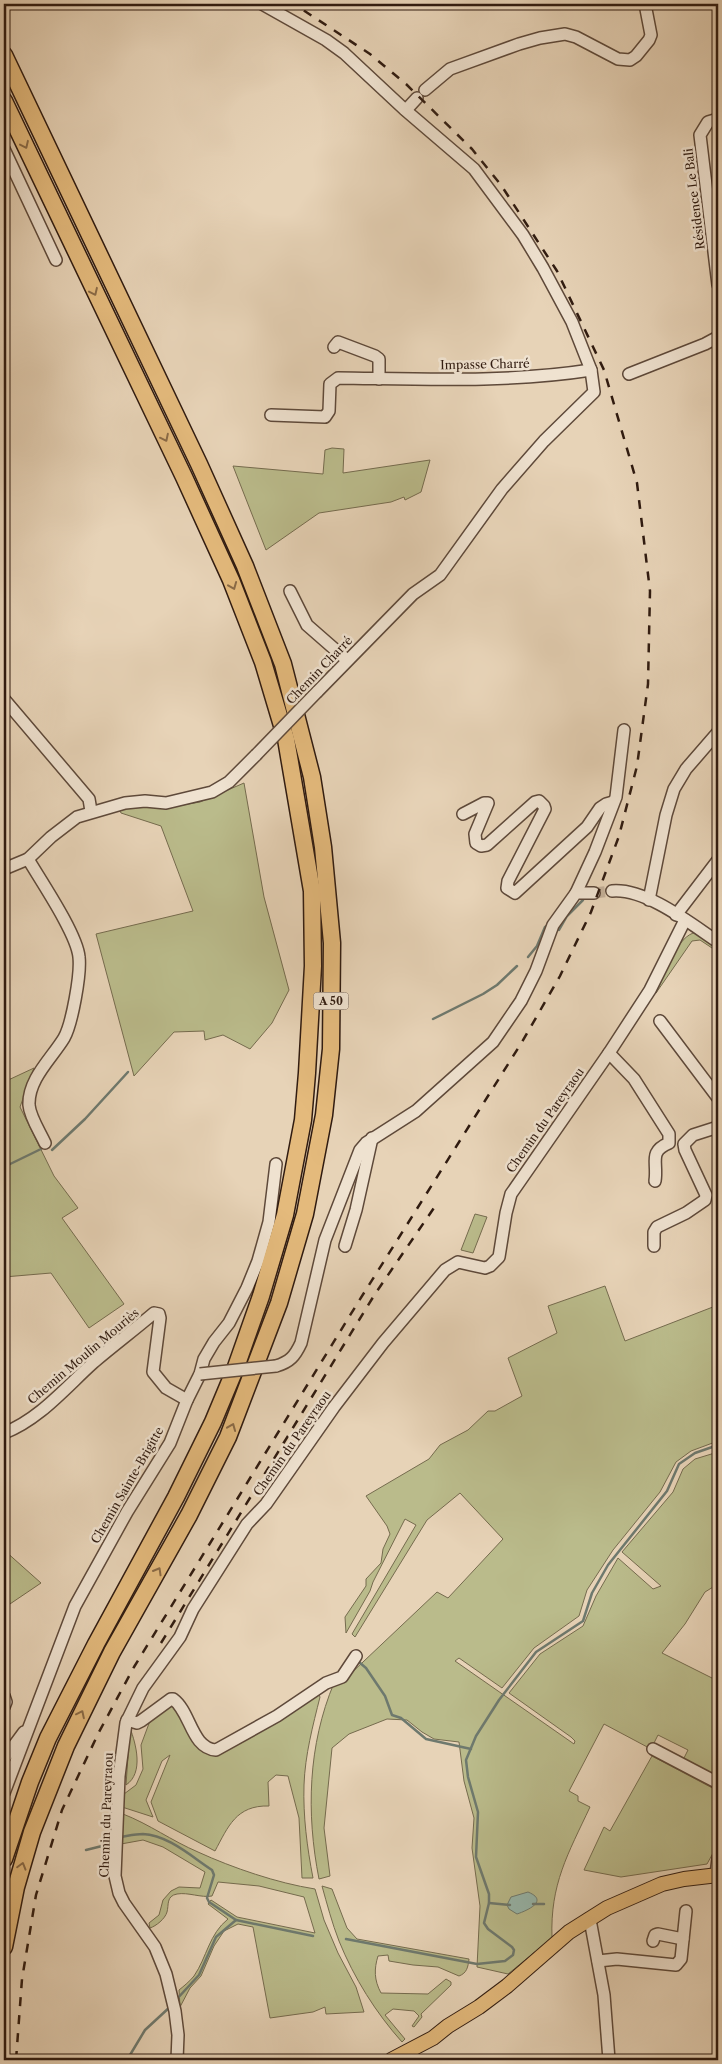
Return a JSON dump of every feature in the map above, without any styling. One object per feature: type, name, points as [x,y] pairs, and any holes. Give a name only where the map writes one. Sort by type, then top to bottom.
[{"type":"highway","name":"A 50","points":[[4,55],[199,464],[245,566],[283,664],[312,777],[325,866],[332,943],[331,1049],[324,1115],[305,1214],[280,1303],[228,1437],[190,1515],[112,1652],[66,1746],[32,1832],[16,1887],[4,1947]]},
{"type":"highway","name":"A 50","points":[[4,101],[184,477],[231,580],[262,662],[286,740],[312,891],[313,966],[308,1073],[302,1120],[285,1215],[261,1296],[236,1367],[213,1422],[176,1497],[96,1644],[48,1738],[30,1782],[4,1859]]},
{"type":"main road","points":[[388,2059],[433,2038],[448,2026],[480,2007],[569,1932],[620,1901],[662,1884],[717,1875]]},
{"type":"street","points":[[262,4],[332,44],[474,169],[493,192],[543,268],[572,322],[591,370]]},
{"type":"street","points":[[406,110],[450,69],[519,44],[557,35],[565,34],[618,59],[630,60],[636,56],[651,35],[645,4]]},
{"type":"street","name":"Résidence Le Bali","points":[[718,119],[708,122],[700,135],[718,285]]},
{"type":"street","points":[[4,149],[56,260]]},
{"type":"street","points":[[629,374],[706,344],[718,337]]},
{"type":"street","points":[[334,347],[338,342],[375,356],[379,359],[379,379]]},
{"type":"street","name":"Impasse Charré","points":[[272,415],[325,417],[329,411],[330,384],[338,378],[462,380],[551,376],[591,370]]},
{"type":"street","name":"Chemin Charré","points":[[4,869],[28,860],[51,837],[77,817],[92,811],[125,802],[166,803],[212,792],[229,782],[413,594],[440,575],[502,489],[544,441],[594,392],[591,370]]},
{"type":"street","points":[[290,591],[304,621],[348,660]]},
{"type":"street","points":[[4,699],[89,799],[92,811]]},
{"type":"street","points":[[200,1374],[276,1366],[288,1362],[296,1354],[301,1343],[325,1240],[360,1150],[372,1138],[416,1111],[493,1042],[521,1001],[536,970],[553,925],[576,893],[595,852],[613,802],[619,774],[624,730]]},
{"type":"street","points":[[649,900],[666,815],[674,789],[686,769],[718,732]]},
{"type":"street","points":[[463,814],[484,803],[488,804],[475,834],[476,843],[481,846],[487,845],[535,802],[538,801],[544,806],[545,809],[507,885],[510,891],[516,894],[587,826],[600,808],[613,802]]},
{"type":"street","points":[[28,860],[61,915],[79,955],[78,985],[65,1037],[40,1073],[30,1094],[29,1106],[45,1143]]},
{"type":"street","name":"Chemin du Pareyraou","points":[[177,2060],[178,2035],[171,1990],[155,1947],[124,1903],[119,1893],[115,1876],[119,1776],[123,1731],[127,1720],[143,1688],[180,1637],[193,1609],[247,1524],[266,1504],[334,1407],[416,1303],[445,1270],[458,1262],[485,1268],[490,1266],[499,1257],[511,1194],[609,1053],[650,990],[681,917],[718,860]]},
{"type":"street","points":[[612,891],[628,892],[649,900],[681,917],[718,942]]},
{"type":"street","points":[[576,893],[594,893]]},
{"type":"street","points":[[660,1021],[718,1098]]},
{"type":"street","points":[[609,1053],[634,1079],[670,1134],[669,1143],[660,1146],[656,1152],[655,1181]]},
{"type":"street","points":[[654,1246],[654,1232],[657,1227],[686,1213],[705,1200],[706,1195],[684,1144],[693,1135],[718,1127]]},
{"type":"street","points":[[345,1246],[356,1210],[372,1138]]},
{"type":"street","name":"Chemin Sainte-Brigitte","points":[[4,1793],[75,1606],[127,1512],[170,1444],[187,1400],[200,1374],[204,1359],[214,1342],[230,1323],[258,1261],[269,1222],[276,1164]]},
{"type":"street","name":"Chemin Moulin Mouriès","points":[[4,1433],[30,1418],[52,1402],[94,1362],[154,1313],[159,1314],[160,1318],[152,1372],[166,1388],[187,1400]]},
{"type":"street","points":[[127,1720],[137,1723],[141,1722],[173,1699],[181,1708],[201,1743],[208,1749],[216,1750],[277,1716],[326,1683],[342,1677],[356,1656]]},
{"type":"street","points":[[4,1696],[6,1702],[4,1707]]},
{"type":"street","points":[[4,1759],[20,1735],[29,1727]]},
{"type":"street","points":[[653,1749],[718,1783]]},
{"type":"street","points":[[717,1875],[718,1858]]},
{"type":"street","points":[[598,1961],[617,1958],[676,1965],[681,1959],[686,1912]]},
{"type":"street","points":[[588,1919],[604,1995],[609,2060]]},
{"type":"street","points":[[653,1941],[654,1937],[658,1934],[683,1938]]},
{"type":"green space","points":[[332,448],[344,449],[343,473],[430,460],[421,492],[405,500],[404,497],[391,502],[319,513],[266,550],[233,466],[323,474],[325,450]]},
{"type":"green space","points":[[244,783],[264,897],[289,990],[272,1023],[250,1049],[223,1035],[205,1040],[204,1031],[174,1032],[134,1076],[96,934],[193,911],[161,826],[121,813],[119,809],[139,806],[176,806],[200,802]]},
{"type":"green space","points":[[697,932],[718,945],[718,952],[700,940],[692,941],[656,993],[677,948],[683,940]]},
{"type":"green space","points":[[34,1068],[20,1107],[54,1176],[78,1208],[62,1218],[124,1304],[89,1328],[51,1273],[4,1277],[4,1082]]},
{"type":"green space","points":[[475,1214],[487,1217],[473,1253],[461,1250]]},
{"type":"green space","points":[[605,1286],[625,1341],[718,1305],[718,1441],[691,1451],[676,1462],[660,1492],[613,1550],[587,1590],[579,1616],[534,1648],[502,1688],[459,1658],[455,1661],[574,1744],[575,1741],[571,1737],[509,1693],[540,1654],[583,1626],[596,1596],[618,1558],[653,1589],[661,1586],[622,1552],[673,1492],[683,1469],[695,1459],[718,1452],[718,1584],[705,1592],[685,1624],[662,1653],[718,1681],[718,1778],[683,1760],[688,1750],[658,1735],[651,1749],[604,1724],[569,1791],[578,1796],[578,1801],[590,1807],[568,1855],[557,1885],[552,1919],[552,1938],[508,1974],[477,1967],[480,1906],[472,1848],[474,1818],[464,1781],[459,1742],[434,1739],[407,1720],[387,1719],[349,1734],[332,1748],[324,1828],[330,1876],[319,1879],[312,1829],[311,1804],[314,1755],[325,1707],[334,1683],[345,1679],[437,1592],[448,1598],[503,1539],[460,1493],[427,1520],[355,1637],[352,1634],[416,1525],[405,1519],[370,1591],[346,1633],[345,1617],[366,1586],[366,1579],[381,1563],[383,1549],[390,1534],[387,1526],[366,1496],[429,1459],[440,1445],[468,1430],[488,1411],[495,1411],[522,1396],[508,1358],[557,1333],[548,1306]]},
{"type":"green space","points":[[4,1550],[41,1583],[4,1608]]},
{"type":"green space","points":[[318,1693],[320,1697],[308,1751],[304,1785],[306,1831],[313,1878],[302,1878],[299,1818],[288,1776],[276,1775],[268,1782],[269,1806],[248,1809],[241,1813],[229,1826],[215,1851],[158,1821],[151,1802],[170,1755],[162,1761],[146,1800],[153,1817],[122,1807],[124,1794],[136,1785],[143,1769],[141,1745],[151,1718],[171,1702],[207,1752]]},
{"type":"green space","points":[[130,1728],[136,1750],[137,1766],[132,1780],[126,1785]]},
{"type":"green space","points":[[652,1756],[718,1791],[718,1844],[707,1864],[621,1877],[584,1870],[604,1827],[610,1831]]},
{"type":"green space","points":[[123,1814],[188,1848],[226,1864],[271,1879],[315,1889],[324,1920],[338,1953],[356,1987],[364,2012],[326,2014],[325,2007],[313,2012],[270,2018],[253,1927],[238,1924],[224,1931],[214,1946],[201,1976],[190,1988],[180,2007],[179,1990],[194,1976],[216,1932],[228,1919],[208,1904],[211,1900],[237,1917],[315,1933],[304,1897],[259,1886],[218,1882],[212,1896],[173,1895],[164,1917],[150,1928],[149,1923],[159,1915],[163,1900],[171,1891],[179,1887],[200,1888],[205,1872],[163,1847],[143,1840],[121,1844]]},
{"type":"green space","points":[[322,1886],[332,1889],[347,1928],[357,1939],[469,1959],[467,1969],[459,1976],[438,1967],[389,1961],[388,1955],[378,1956],[375,1975],[381,1993],[428,1994],[446,1979],[451,1982],[451,1985],[421,2014],[422,2017],[414,2027],[412,2026],[419,2016],[414,2011],[393,2009],[385,2015],[405,2039],[402,2042],[375,2007],[345,1955],[336,1934]]},
{"type":"water","points":[[528,1892],[537,1899],[534,1905],[526,1911],[517,1914],[509,1909],[507,1905],[511,1897]]},
{"type":"waterway","points":[[559,930],[567,916],[583,900]]},
{"type":"waterway","points":[[528,957],[537,946],[545,927],[548,925]]},
{"type":"waterway","points":[[433,1019],[483,994],[497,985],[517,966]]},
{"type":"waterway","points":[[52,1150],[85,1119],[128,1072]]},
{"type":"waterway","points":[[4,1167],[41,1149]]},
{"type":"waterway","points":[[346,1939],[477,1964],[505,1961],[513,1955],[514,1950],[512,1947],[488,1929],[484,1923],[489,1903],[489,1894],[476,1857],[478,1812],[468,1777],[466,1760],[476,1736],[499,1700],[536,1652],[583,1621],[592,1593],[608,1565],[667,1491],[679,1464],[695,1453],[718,1445]]},
{"type":"waterway","points":[[359,1662],[366,1668],[385,1696],[392,1715],[401,1718],[426,1739],[471,1749]]},
{"type":"waterway","points":[[120,1837],[143,1834],[162,1838],[212,1870],[214,1875],[207,1898],[209,1902],[236,1920]]},
{"type":"waterway","points":[[86,1850],[102,1846],[112,1838]]},
{"type":"waterway","points":[[489,1903],[510,1905]]},
{"type":"waterway","points":[[533,1904],[544,1904]]},
{"type":"waterway","points":[[176,2000],[199,1975],[216,1937],[236,1920],[313,1936]]},
{"type":"waterway","points":[[127,2060],[145,2030],[171,2006]]},
{"type":"tunnel","points":[[594,893],[612,891]]},
{"type":"railway","points":[[16,2060],[22,1979],[36,1895],[62,1810],[99,1732],[134,1667],[357,1304],[522,1042],[560,976],[591,912],[619,836],[637,766],[648,684],[650,591],[637,483],[604,370],[557,271],[501,185],[472,149],[406,84],[370,54],[294,4]]},
{"type":"railway","points":[[161,1643],[375,1294],[438,1202]]}]
